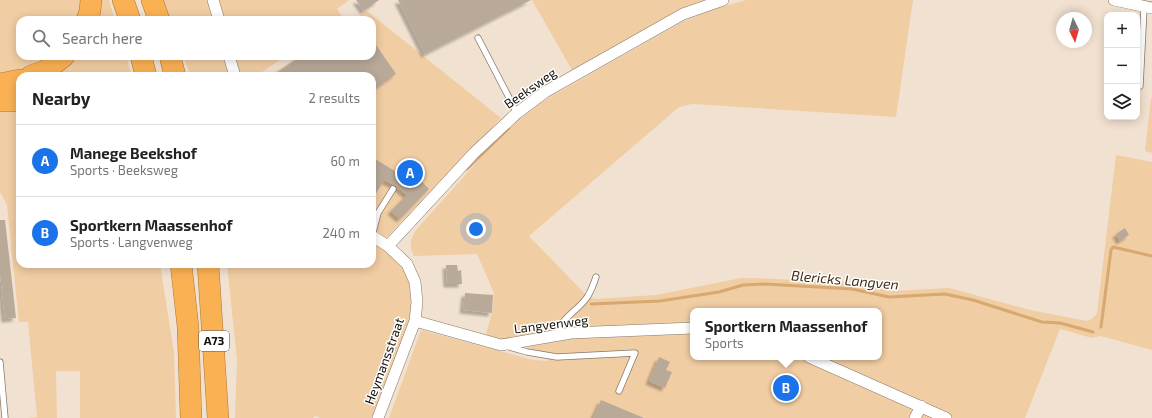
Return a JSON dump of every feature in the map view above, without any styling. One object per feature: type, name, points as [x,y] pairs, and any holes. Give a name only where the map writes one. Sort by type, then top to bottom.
[{"type":"highway","points":[[88,16],[91,0]]},
{"type":"highway","points":[[123,0],[129,16]]},
{"type":"highway","points":[[152,0],[157,16]]},
{"type":"highway","points":[[40,72],[59,60]]},
{"type":"highway","points":[[142,60],[145,72]]},
{"type":"highway","points":[[171,60],[174,72]]},
{"type":"highway","points":[[0,84],[16,81]]},
{"type":"highway","points":[[0,101],[16,101]]},
{"type":"highway","name":"A73","points":[[169,268],[180,343],[190,382]]},
{"type":"highway","name":"A73","points":[[181,268],[188,327],[191,418]]},
{"type":"highway","name":"A73","points":[[208,268],[218,418]]},
{"type":"street","points":[[213,0],[218,16]]},
{"type":"street","name":"Beeksweg","points":[[388,246],[474,153],[517,113],[545,92],[683,14],[723,0]]},
{"type":"street","points":[[1114,0],[1148,7]]},
{"type":"street","points":[[230,60],[233,72]]},
{"type":"street","name":"Heymansstraat","points":[[376,238],[388,246],[407,264],[415,282],[417,302],[415,321],[378,418]]},
{"type":"street","name":"Langvenweg","points":[[415,321],[501,345],[571,333],[690,328]]},
{"type":"street","points":[[816,360],[946,418]]},
{"type":"street","points":[[915,418],[921,406]]},
{"type":"lane","points":[[1140,86],[1148,7]]},
{"type":"lane","points":[[478,38],[517,113]]},
{"type":"lane","points":[[376,221],[378,213],[393,189]]},
{"type":"lane","points":[[555,336],[558,328],[591,292],[596,277]]},
{"type":"lane","points":[[501,345],[527,352],[557,357],[635,353],[619,391]]},
{"type":"lane","points":[[0,362],[2,410],[5,418]]},
{"type":"shaded area","points":[[0,0],[84,0],[79,16],[16,16],[16,60],[46,60],[32,68],[0,76]]},
{"type":"shaded area","points":[[96,0],[109,0],[114,16],[94,16]]},
{"type":"shaded area","points":[[163,0],[208,0],[212,16],[169,16]]},
{"type":"shaded area","points":[[217,0],[349,0],[337,9],[342,16],[221,16]]},
{"type":"shaded area","points":[[532,0],[706,0],[682,11],[572,70]]},
{"type":"shaded area","points":[[746,0],[913,0],[896,117],[692,104],[679,107],[529,236],[588,297],[596,299],[656,295],[741,278],[756,278],[852,283],[892,291],[949,288],[1030,310],[1087,321],[1093,318],[1097,313],[1116,155],[1152,162],[1152,350],[1101,336],[1092,338],[1060,329],[1025,418],[389,418],[421,330],[533,360],[547,361],[550,354],[538,352],[527,347],[555,340],[508,342],[485,338],[493,309],[494,293],[477,254],[414,256],[411,249],[412,237],[416,230],[485,153],[536,105],[682,22],[707,11]]},
{"type":"shaded area","points":[[367,11],[373,16],[360,16]]},
{"type":"shaded area","points":[[376,18],[501,118],[386,238],[376,230],[376,72],[275,72],[293,60],[376,60]]},
{"type":"shaded area","points":[[70,60],[127,60],[131,72],[54,72]]},
{"type":"shaded area","points":[[185,60],[224,60],[228,72],[189,72]]},
{"type":"shaded area","points":[[234,60],[280,60],[262,72],[238,72]]},
{"type":"shaded area","points":[[1152,98],[1152,153],[1145,151]]},
{"type":"shaded area","points":[[0,109],[16,111],[16,268],[161,268],[174,353],[176,418],[80,418],[80,371],[56,371],[57,418],[28,418],[37,417],[28,322],[19,322],[7,205],[0,192]]},
{"type":"shaded area","points":[[376,244],[393,257],[406,273],[412,293],[413,320],[374,418],[320,418],[315,416],[313,418],[235,418],[237,360],[227,268],[376,268]]},
{"type":"building","points":[[356,0],[379,0],[364,11]]},
{"type":"building","points":[[398,0],[531,0],[425,54]]},
{"type":"building","points":[[376,45],[396,74],[376,88],[376,72],[278,72],[295,60],[376,60]]},
{"type":"building","points":[[376,159],[406,178],[414,188],[421,181],[429,189],[400,219],[391,211],[407,195],[396,186],[384,180],[376,193]]},
{"type":"building","points":[[0,220],[5,220],[16,318],[5,319],[0,273]]},
{"type":"building","points":[[1125,228],[1129,235],[1120,241],[1116,234]]},
{"type":"building","points":[[446,265],[457,265],[458,271],[461,270],[462,284],[447,284]]},
{"type":"building","points":[[465,293],[493,295],[492,313],[463,310]]},
{"type":"building","points":[[659,357],[670,362],[666,370],[672,372],[665,388],[649,381]]},
{"type":"building","points":[[601,400],[644,418],[593,418]]},
{"type":"waterway","points":[[467,169],[509,128]]},
{"type":"waterway","name":"Blericks Langven","points":[[1101,327],[1111,250],[1113,247],[1152,256]]},
{"type":"waterway","name":"Blericks Langven","points":[[591,304],[660,301],[719,292],[743,285],[765,284],[852,289],[889,297],[945,294],[973,300],[1042,322],[1060,323],[1093,332]]},
{"type":"place","name":"Manege Beekshof","points":[[410,173]]},
{"type":"place","name":"Sportkern Maassenhof","points":[[786,388]]}]
